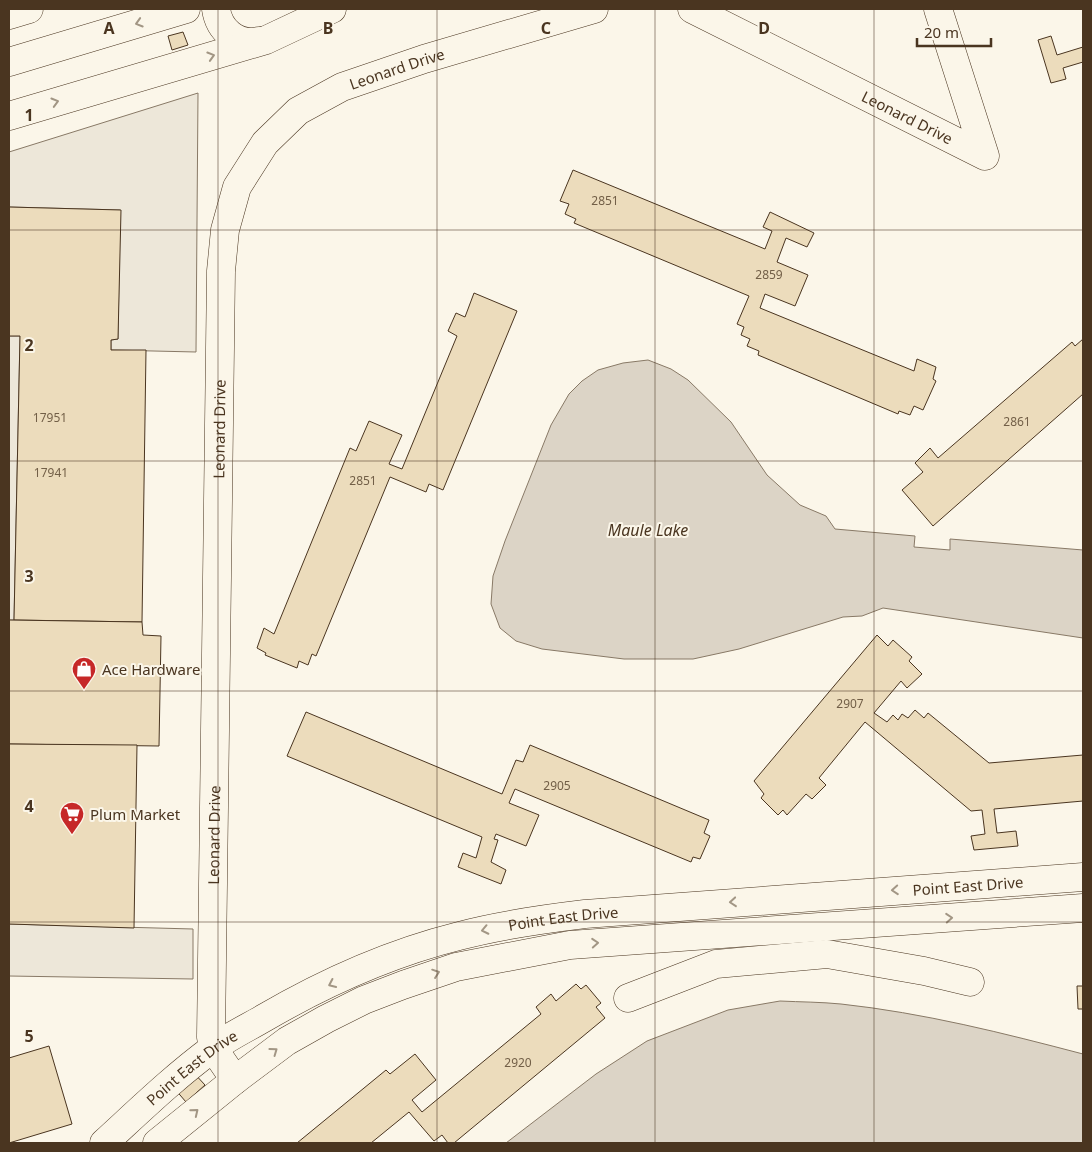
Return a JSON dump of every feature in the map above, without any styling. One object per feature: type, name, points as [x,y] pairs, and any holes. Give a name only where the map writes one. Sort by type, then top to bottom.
[{"type":"street","points":[[9,15],[29,9]]},
{"type":"street","points":[[9,62],[186,9]]},
{"type":"street","points":[[216,9],[219,21],[233,37],[255,42],[266,40],[276,33],[284,24],[288,9]]},
{"type":"street","points":[[9,116],[266,40],[332,9]]},
{"type":"street","name":"Leonard Drive","points":[[213,1048],[211,1037],[220,271],[225,230],[237,187],[265,143],[298,111],[342,86],[594,9]]},
{"type":"street","name":"Leonard Drive","points":[[692,9],[985,156],[938,9]]},
{"type":"street","name":"Point East Drive","points":[[104,1143],[138,1111],[213,1048],[289,1004],[339,980],[435,942],[504,926],[585,914],[1083,877]]},
{"type":"street","points":[[865,892],[866,924]]},
{"type":"street","name":"Point East Drive","points":[[157,1143],[287,1041],[364,1000],[456,966],[570,945],[1083,908]]},
{"type":"street","points":[[648,909],[650,939]]},
{"type":"street","points":[[812,928],[827,954]]},
{"type":"street","points":[[628,998],[716,964],[827,954],[924,971],[970,982]]},
{"type":"street","points":[[391,958],[402,985]]},
{"type":"street","points":[[213,1048],[235,1080]]},
{"type":"shaded area","points":[[198,93],[196,352],[111,350],[111,340],[118,339],[120,210],[9,207],[9,152]]},
{"type":"shaded area","points":[[9,336],[20,336],[14,620],[9,620]]},
{"type":"shaded area","points":[[9,924],[193,929],[193,979],[9,976]]},
{"type":"water","name":"Maule Lake","points":[[648,360],[671,369],[688,380],[731,422],[767,475],[800,505],[826,516],[835,529],[915,536],[914,547],[950,550],[950,539],[1083,550],[1083,638],[883,608],[862,616],[843,617],[739,649],[693,659],[624,659],[542,649],[516,641],[500,628],[491,604],[493,576],[551,425],[569,394],[582,381],[598,370],[623,363]]},
{"type":"water","points":[[780,1001],[841,1004],[933,1018],[1083,1054],[1083,1143],[506,1143],[596,1074],[647,1041],[728,1010]]},
{"type":"building","points":[[183,32],[188,45],[172,50],[168,36]]},
{"type":"building","points":[[1051,36],[1057,55],[1083,47],[1083,62],[1063,68],[1066,79],[1051,83],[1038,40]]},
{"type":"building","points":[[573,170],[765,249],[772,231],[763,227],[770,212],[814,233],[807,247],[786,238],[777,262],[808,275],[795,306],[765,294],[760,308],[914,371],[917,359],[936,367],[933,379],[936,381],[923,410],[914,406],[910,415],[899,411],[898,414],[758,355],[759,351],[747,346],[750,339],[741,335],[744,327],[737,324],[749,296],[574,223],[576,219],[565,214],[569,204],[560,201]]},
{"type":"building","points":[[9,207],[121,210],[118,339],[111,340],[111,350],[146,350],[142,622],[14,620],[20,336],[9,336]]},
{"type":"building","points":[[474,293],[517,311],[443,490],[429,484],[426,492],[390,477],[316,656],[312,654],[308,665],[299,661],[297,668],[265,655],[266,653],[257,648],[264,628],[274,634],[350,448],[356,451],[369,421],[402,435],[389,464],[402,469],[457,336],[448,331],[456,313],[465,317]]},
{"type":"building","points":[[1083,339],[1083,394],[933,526],[902,490],[923,472],[915,463],[930,448],[938,458],[1072,342],[1075,346]]},
{"type":"building","name":"Ace Hardware","points":[[9,620],[142,622],[143,635],[161,636],[159,746],[9,744]]},
{"type":"building","points":[[877,635],[888,646],[893,640],[912,657],[909,661],[922,674],[907,688],[901,681],[874,713],[887,722],[893,715],[898,720],[902,714],[908,718],[915,710],[924,718],[928,713],[989,763],[1083,755],[1083,801],[994,809],[997,833],[1016,831],[1018,846],[974,850],[971,836],[985,834],[982,810],[971,811],[865,722],[819,778],[826,785],[812,799],[806,794],[787,815],[783,810],[778,815],[761,798],[764,794],[754,781]]},
{"type":"building","points":[[306,712],[502,794],[516,760],[523,762],[530,745],[709,820],[704,833],[710,836],[700,859],[693,857],[691,862],[515,789],[509,803],[539,815],[526,846],[496,834],[494,839],[498,840],[491,862],[506,870],[501,884],[458,867],[463,853],[476,858],[482,837],[287,756]]},
{"type":"building","name":"Plum Market","points":[[9,744],[137,745],[134,928],[9,924]]},
{"type":"building","points":[[576,984],[581,989],[586,985],[601,1003],[596,1007],[605,1018],[454,1143],[448,1143],[442,1135],[434,1141],[409,1112],[371,1143],[297,1143],[386,1070],[390,1074],[415,1054],[436,1080],[412,1100],[422,1112],[541,1014],[536,1007],[551,994],[556,1001]]},
{"type":"building","points":[[1077,986],[1083,986],[1083,1009],[1078,1009]]},
{"type":"building","points":[[49,1046],[72,1124],[9,1143],[9,1058]]},
{"type":"building","points":[[193,1072],[205,1085],[186,1102],[174,1088]]},
{"type":"place","name":"Ace Hardware","points":[[84,690]]},
{"type":"place","name":"Plum Market","points":[[72,835]]}]
